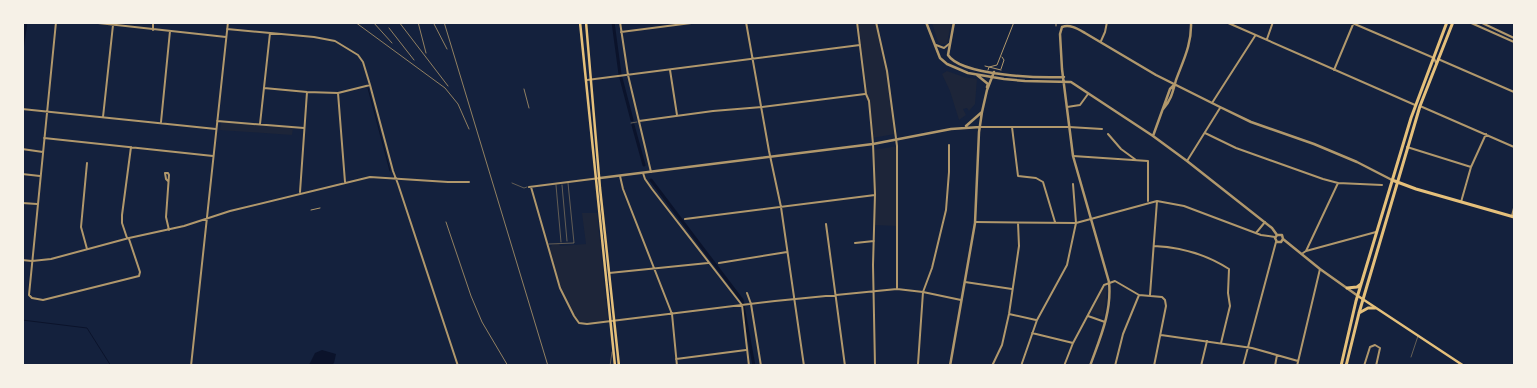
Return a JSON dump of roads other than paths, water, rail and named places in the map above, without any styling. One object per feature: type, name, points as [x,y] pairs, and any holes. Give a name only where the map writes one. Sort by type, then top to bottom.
[{"type":"main road","points":[[580,22],[619,366]]},
{"type":"main road","points":[[586,22],[615,366]]},
{"type":"main road","points":[[1341,366],[1362,281],[1392,180],[1448,22]]},
{"type":"main road","points":[[1346,366],[1358,313],[1408,147],[1417,106],[1436,66],[1452,22]]},
{"type":"main road","points":[[1392,180],[1513,216]]},
{"type":"main road","points":[[1347,288],[1357,287],[1362,281]]},
{"type":"main road","points":[[1358,296],[1464,366]]},
{"type":"main road","points":[[1358,313],[1368,308],[1376,308]]},
{"type":"street","points":[[56,22],[29,296],[40,300],[51,298],[138,276],[140,272],[122,223],[131,147]]},
{"type":"street","points":[[89,22],[226,37]]},
{"type":"street","points":[[152,30],[153,22]]},
{"type":"street","points":[[190,366],[228,22]]},
{"type":"street","points":[[620,22],[628,75],[651,172]]},
{"type":"street","points":[[621,32],[699,22]]},
{"type":"street","points":[[746,22],[781,207],[804,366]]},
{"type":"street","points":[[857,22],[866,94],[869,101],[873,144],[875,195],[874,366]]},
{"type":"street","points":[[876,22],[888,71],[896,139],[897,289]]},
{"type":"street","points":[[954,22],[948,55],[951,59],[970,68],[1001,70]]},
{"type":"street","points":[[988,69],[996,66],[1014,22]]},
{"type":"street","points":[[1101,41],[1106,32],[1107,22]]},
{"type":"street","points":[[1153,136],[1163,109],[1167,105],[1175,85],[1188,48],[1191,22]]},
{"type":"street","points":[[1226,22],[1417,106],[1514,146]]},
{"type":"street","points":[[1266,40],[1273,22]]},
{"type":"street","points":[[1469,22],[1514,42]]},
{"type":"street","points":[[1480,22],[1514,38]]},
{"type":"street","points":[[926,23],[940,58],[958,70],[1025,82],[1071,82],[1188,161],[1265,222],[1279,239]]},
{"type":"street","points":[[1060,23],[1062,27],[1060,34],[1062,69],[1073,156],[1109,282],[1110,303],[1106,322],[1090,366]]},
{"type":"street","points":[[1334,70],[1352,23],[1434,58],[1436,66]]},
{"type":"street","points":[[103,117],[113,25]]},
{"type":"street","points":[[1062,27],[1067,25],[1101,41],[1175,85],[1251,122],[1314,144],[1357,162],[1392,180]]},
{"type":"street","points":[[227,29],[314,37],[335,41],[360,58],[370,86],[396,178],[458,366]]},
{"type":"street","points":[[161,122],[170,31]]},
{"type":"street","points":[[260,124],[270,33]]},
{"type":"street","points":[[1212,103],[1256,35]]},
{"type":"street","points":[[934,44],[944,48],[950,44]]},
{"type":"street","points":[[587,80],[860,45]]},
{"type":"street","points":[[1001,56],[1004,60],[1001,70]]},
{"type":"street","points":[[1438,59],[1514,92]]},
{"type":"street","points":[[1001,70],[1004,63]]},
{"type":"street","points":[[985,66],[994,72],[1024,77],[1064,77]]},
{"type":"street","points":[[670,70],[677,116]]},
{"type":"street","points":[[950,366],[975,222],[982,112],[994,72]]},
{"type":"street","points":[[976,74],[988,84],[988,90]]},
{"type":"street","points":[[264,88],[338,93],[370,86]]},
{"type":"street","points":[[300,194],[307,92]]},
{"type":"street","points":[[338,93],[345,182]]},
{"type":"street","points":[[639,121],[866,94]]},
{"type":"street","points":[[1067,107],[1080,105],[1088,94]]},
{"type":"street","points":[[1188,161],[1220,107]]},
{"type":"street","points":[[22,109],[216,129]]},
{"type":"street","points":[[965,127],[982,112]]},
{"type":"street","points":[[217,120],[304,128]]},
{"type":"street","points":[[962,300],[897,289],[749,304],[610,322],[579,323],[560,288],[530,187],[873,144],[965,127],[1069,127],[1102,129]]},
{"type":"street","points":[[1012,127],[1018,176],[1036,178],[1042,182],[1055,223]]},
{"type":"street","points":[[1205,133],[1236,148],[1338,183],[1382,185]]},
{"type":"street","points":[[1108,134],[1120,149],[1136,160]]},
{"type":"street","points":[[1461,202],[1472,167],[1486,134]]},
{"type":"street","points":[[44,138],[213,156]]},
{"type":"street","points":[[918,364],[923,292],[946,210],[949,145]]},
{"type":"street","points":[[1408,147],[1472,167]]},
{"type":"street","points":[[22,149],[42,152]]},
{"type":"street","points":[[1073,156],[1148,161],[1148,202]]},
{"type":"street","points":[[87,163],[81,227],[87,249]]},
{"type":"street","points":[[643,173],[648,184],[742,305],[749,366]]},
{"type":"street","points":[[22,174],[40,176]]},
{"type":"street","points":[[168,230],[166,217],[169,175]]},
{"type":"street","points":[[620,176],[623,189],[656,269],[672,314],[677,366]]},
{"type":"street","points":[[22,260],[51,259],[370,177],[469,182]]},
{"type":"street","points":[[1306,251],[1338,183]]},
{"type":"street","points":[[1021,366],[1036,320],[1067,265],[1076,223],[1073,184]]},
{"type":"street","points":[[685,219],[875,195]]},
{"type":"street","points":[[975,222],[1018,224],[1076,223],[1148,202],[1157,201],[1184,206],[1256,233],[1279,239],[1293,246],[1320,269],[1358,296]]},
{"type":"street","points":[[1150,295],[1157,201]]},
{"type":"street","points":[[22,202],[37,204]]},
{"type":"street","points":[[312,210],[320,208]]},
{"type":"street","points":[[1513,216],[1514,208]]},
{"type":"street","points":[[1256,233],[1265,222]]},
{"type":"street","points":[[826,224],[846,366]]},
{"type":"street","points":[[992,366],[1002,345],[1009,314],[1020,246],[1018,224]]},
{"type":"street","points":[[1303,253],[1377,232]]},
{"type":"street","points":[[1243,366],[1279,239]]},
{"type":"street","points":[[856,242],[874,242]]},
{"type":"street","points":[[1154,246],[1172,247],[1187,251],[1229,269],[1228,293],[1230,306],[1221,344]]},
{"type":"street","points":[[719,263],[787,252]]},
{"type":"street","points":[[609,273],[709,263]]},
{"type":"street","points":[[1297,366],[1320,269]]},
{"type":"street","points":[[1064,366],[1073,343],[1104,284],[1115,281],[1139,295],[1150,295],[1165,300],[1166,306],[1154,366]]},
{"type":"street","points":[[965,282],[1012,289]]},
{"type":"street","points":[[747,293],[761,366]]},
{"type":"street","points":[[1115,366],[1123,334],[1139,295]]},
{"type":"street","points":[[1009,314],[1036,320]]},
{"type":"street","points":[[1088,316],[1106,322]]},
{"type":"street","points":[[1032,333],[1073,343]]},
{"type":"street","points":[[1161,335],[1248,348],[1298,361]]},
{"type":"street","points":[[1201,366],[1206,342]]},
{"type":"street","points":[[1364,366],[1370,347],[1376,346],[1380,348],[1376,366]]},
{"type":"street","points":[[676,359],[747,349]]},
{"type":"street","points":[[1275,366],[1277,355]]},
{"type":"lane","points":[[631,123],[639,121]]},
{"type":"lane","points":[[546,241],[552,244],[574,243],[568,182]]},
{"type":"lane","points":[[512,183],[524,188],[530,187]]},
{"type":"lane","points":[[562,183],[568,243]]},
{"type":"lane","points":[[556,184],[562,243]]},
{"type":"lane","points":[[1411,357],[1414,344],[1419,335]]},
{"type":"lane","points":[[610,366],[613,350]]},
{"type":"waterway","points":[[22,50],[26,22]]},
{"type":"waterway","points":[[613,22],[620,74]]},
{"type":"waterway","points":[[621,78],[632,120]]},
{"type":"waterway","points":[[368,88],[390,171]]},
{"type":"waterway","points":[[633,125],[644,165]]},
{"type":"waterway","points":[[651,180],[742,300],[754,366]]},
{"type":"waterway","points":[[22,320],[87,328],[111,366]]},
{"type":"railway","points":[[355,22],[445,88],[458,104],[469,129]]},
{"type":"railway","points":[[373,22],[392,43]]},
{"type":"railway","points":[[399,22],[448,86]]},
{"type":"railway","points":[[418,22],[426,53]]},
{"type":"railway","points":[[433,22],[447,49]]},
{"type":"railway","points":[[444,22],[548,366]]},
{"type":"railway","points":[[389,28],[414,60]]},
{"type":"railway","points":[[524,89],[529,108]]},
{"type":"railway","points":[[446,222],[471,296],[482,322],[508,366]]}]
